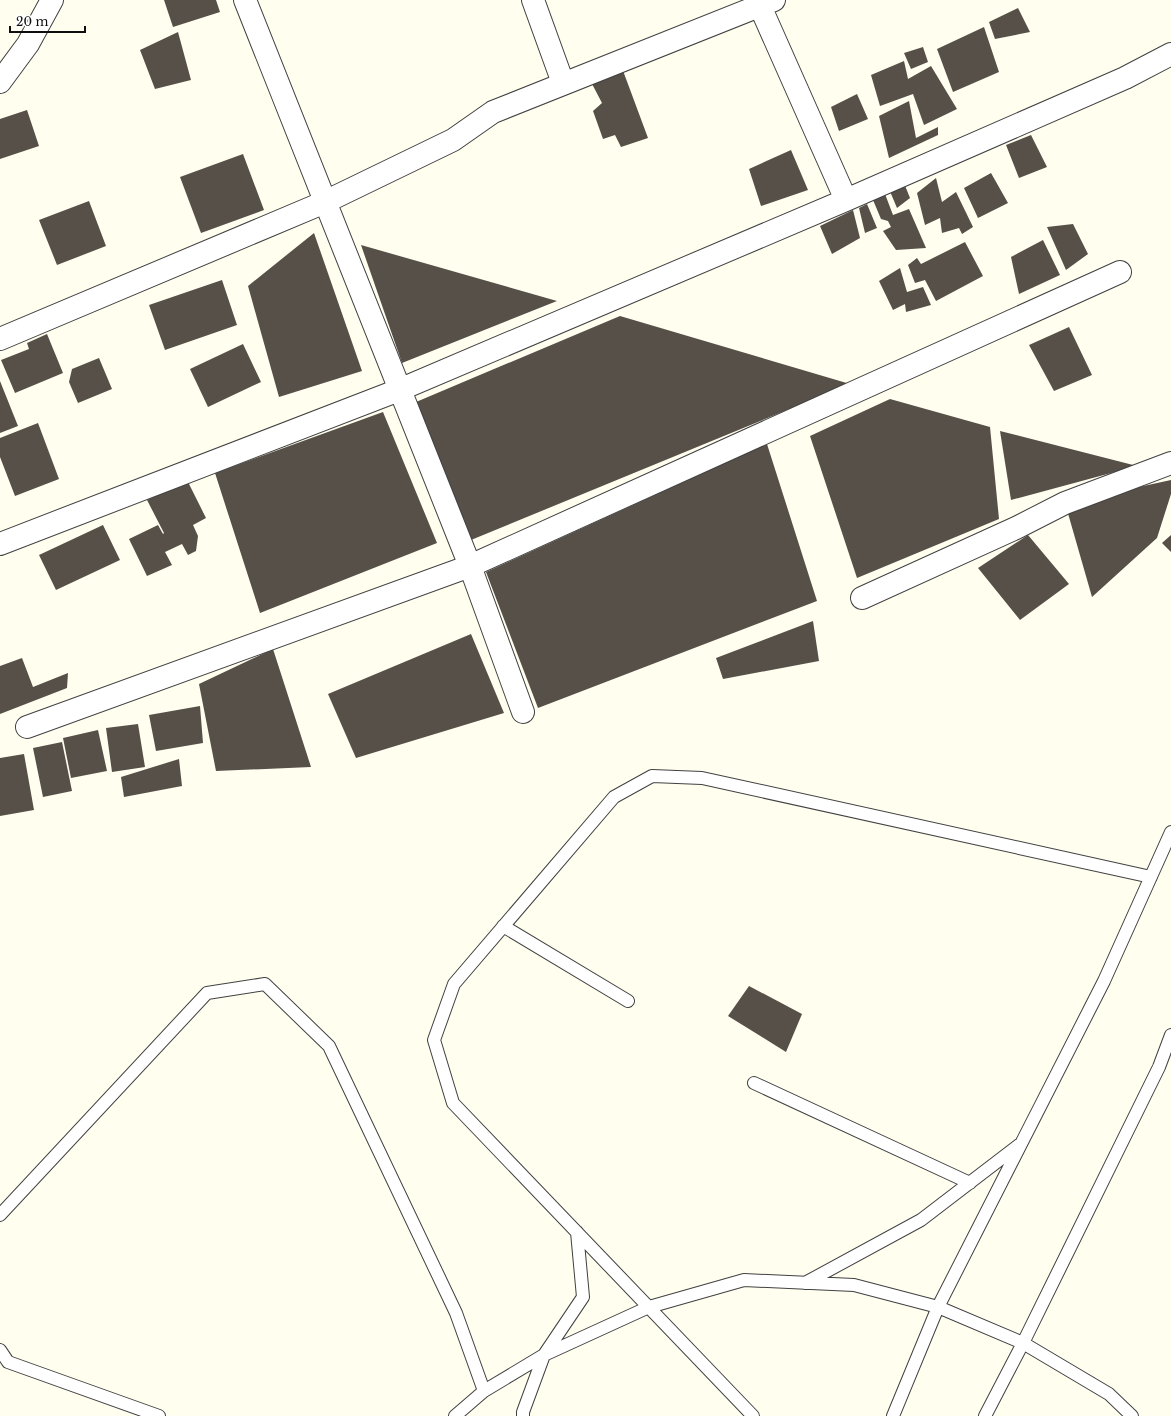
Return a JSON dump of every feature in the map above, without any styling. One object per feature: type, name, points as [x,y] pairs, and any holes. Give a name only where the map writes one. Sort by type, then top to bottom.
[{"type":"street","points":[[0,82],[28,44],[52,0]]},
{"type":"street","points":[[245,0],[470,566],[524,712]]},
{"type":"street","points":[[533,0],[563,83]]},
{"type":"street","points":[[0,339],[325,202],[453,140],[492,112],[767,3],[846,200]]},
{"type":"street","points":[[0,544],[400,390],[846,200],[1125,78],[1171,54]]},
{"type":"street","points":[[27,727],[470,566],[1120,272]]},
{"type":"street","points":[[862,598],[1016,528],[1065,503],[1171,463]]},
{"type":"lane","points":[[753,1416],[453,1103],[434,1040],[454,984],[614,797],[652,776],[702,778],[1150,877]]},
{"type":"lane","points":[[893,1416],[938,1307],[1104,981],[1150,877],[1171,835]]},
{"type":"lane","points":[[503,926],[628,1001]]},
{"type":"lane","points":[[0,1215],[207,993],[265,984],[330,1046],[456,1313],[484,1391]]},
{"type":"lane","points":[[985,1416],[1023,1343],[1159,1067],[1171,1035]]},
{"type":"lane","points":[[754,1084],[970,1183]]},
{"type":"lane","points":[[804,1283],[921,1220],[1021,1143]]},
{"type":"lane","points":[[523,1416],[523,1412],[544,1355],[583,1297],[577,1232]]},
{"type":"lane","points":[[455,1416],[484,1391],[544,1355],[649,1307],[744,1280],[854,1285],[938,1307],[1023,1343],[1109,1394],[1132,1416]]},
{"type":"lane","points":[[0,1350],[8,1362],[159,1416]]},
{"type":"building","points":[[164,0],[216,0],[220,12],[173,27]]},
{"type":"building","points":[[1018,8],[1030,32],[995,39],[989,22]]},
{"type":"building","points":[[984,27],[999,72],[953,92],[937,49]]},
{"type":"building","points":[[178,32],[191,80],[155,89],[140,50]]},
{"type":"building","points":[[923,47],[928,62],[911,69],[904,53]]},
{"type":"building","points":[[904,61],[908,79],[931,66],[957,109],[924,125],[913,94],[880,106],[871,75]]},
{"type":"building","points":[[622,68],[648,138],[621,147],[615,135],[603,139],[593,111],[602,103],[591,82]]},
{"type":"building","points":[[857,94],[868,119],[839,131],[831,107]]},
{"type":"building","points":[[909,101],[916,138],[938,127],[938,135],[889,158],[879,116]]},
{"type":"building","points":[[27,110],[39,146],[0,159],[0,119]]},
{"type":"building","points":[[1031,135],[1047,167],[1019,178],[1006,145]]},
{"type":"building","points":[[791,150],[808,190],[761,206],[749,169]]},
{"type":"building","points":[[243,154],[264,210],[201,233],[180,177]]},
{"type":"building","points":[[991,173],[1008,203],[978,218],[964,188]]},
{"type":"building","points":[[936,178],[942,202],[956,192],[973,227],[962,234],[959,228],[942,233],[940,218],[925,225],[917,193]]},
{"type":"building","points":[[904,183],[910,198],[897,208],[889,189]]},
{"type":"building","points":[[885,194],[893,215],[909,209],[926,248],[896,250],[883,231],[891,227],[888,221],[881,219],[873,200]]},
{"type":"building","points":[[89,201],[106,246],[57,265],[39,220]]},
{"type":"building","points":[[867,204],[877,228],[865,233],[859,208]]},
{"type":"building","points":[[853,210],[860,238],[832,254],[820,226]]},
{"type":"building","points":[[1073,224],[1088,254],[1066,270],[1047,227]]},
{"type":"building","points":[[314,233],[362,371],[279,397],[248,286]]},
{"type":"building","points":[[1043,240],[1060,275],[1019,294],[1011,257]]},
{"type":"building","points":[[965,242],[983,276],[936,301],[925,280],[915,283],[908,265],[917,258],[921,264]]},
{"type":"building","points":[[361,245],[557,301],[402,363]]},
{"type":"building","points":[[900,268],[907,292],[923,287],[931,305],[906,312],[905,304],[893,310],[879,281]]},
{"type":"building","points":[[222,280],[237,325],[165,350],[149,305]]},
{"type":"building","points":[[620,316],[850,384],[471,540],[416,402]]},
{"type":"building","points":[[1069,327],[1092,375],[1054,391],[1029,345]]},
{"type":"building","points":[[47,334],[63,373],[15,393],[1,360],[29,349],[27,343]]},
{"type":"building","points":[[243,344],[261,382],[208,407],[190,369]]},
{"type":"building","points":[[99,358],[112,389],[78,403],[69,382],[72,369]]},
{"type":"building","points":[[0,381],[18,426],[0,433]]},
{"type":"building","points":[[890,399],[990,427],[999,519],[857,578],[810,436]]},
{"type":"building","points":[[383,412],[437,543],[260,613],[215,473]]},
{"type":"building","points":[[38,423],[59,479],[15,496],[0,457],[0,438]]},
{"type":"building","points":[[1000,431],[1137,466],[1011,500]]},
{"type":"building","points":[[767,444],[817,601],[538,708],[486,572]]},
{"type":"building","points":[[187,480],[206,518],[193,525],[198,536],[196,551],[188,555],[182,544],[165,552],[172,565],[147,576],[129,539],[158,525],[163,534],[164,533],[147,500]]},
{"type":"building","points":[[1171,480],[1171,494],[1157,538],[1092,597],[1065,503]]},
{"type":"building","points":[[103,525],[120,560],[56,590],[39,555]]},
{"type":"building","points":[[1028,535],[1069,584],[1020,620],[978,568]]},
{"type":"building","points":[[1171,535],[1171,552],[1162,543]]},
{"type":"building","points":[[813,621],[819,661],[723,679],[716,658]]},
{"type":"building","points":[[471,634],[504,713],[356,758],[328,694]]},
{"type":"building","points":[[273,649],[311,767],[216,771],[199,684]]},
{"type":"building","points":[[22,658],[33,687],[68,673],[67,688],[0,714],[0,666]]},
{"type":"building","points":[[200,706],[203,743],[156,751],[149,715]]},
{"type":"building","points":[[138,724],[145,767],[112,772],[106,728]]},
{"type":"building","points":[[98,730],[107,771],[71,778],[63,738]]},
{"type":"building","points":[[62,742],[72,791],[43,797],[33,748]]},
{"type":"building","points":[[24,754],[34,810],[0,816],[0,758]]},
{"type":"building","points":[[179,759],[182,786],[124,797],[121,777]]},
{"type":"building","points":[[749,986],[802,1014],[786,1052],[728,1016]]}]
